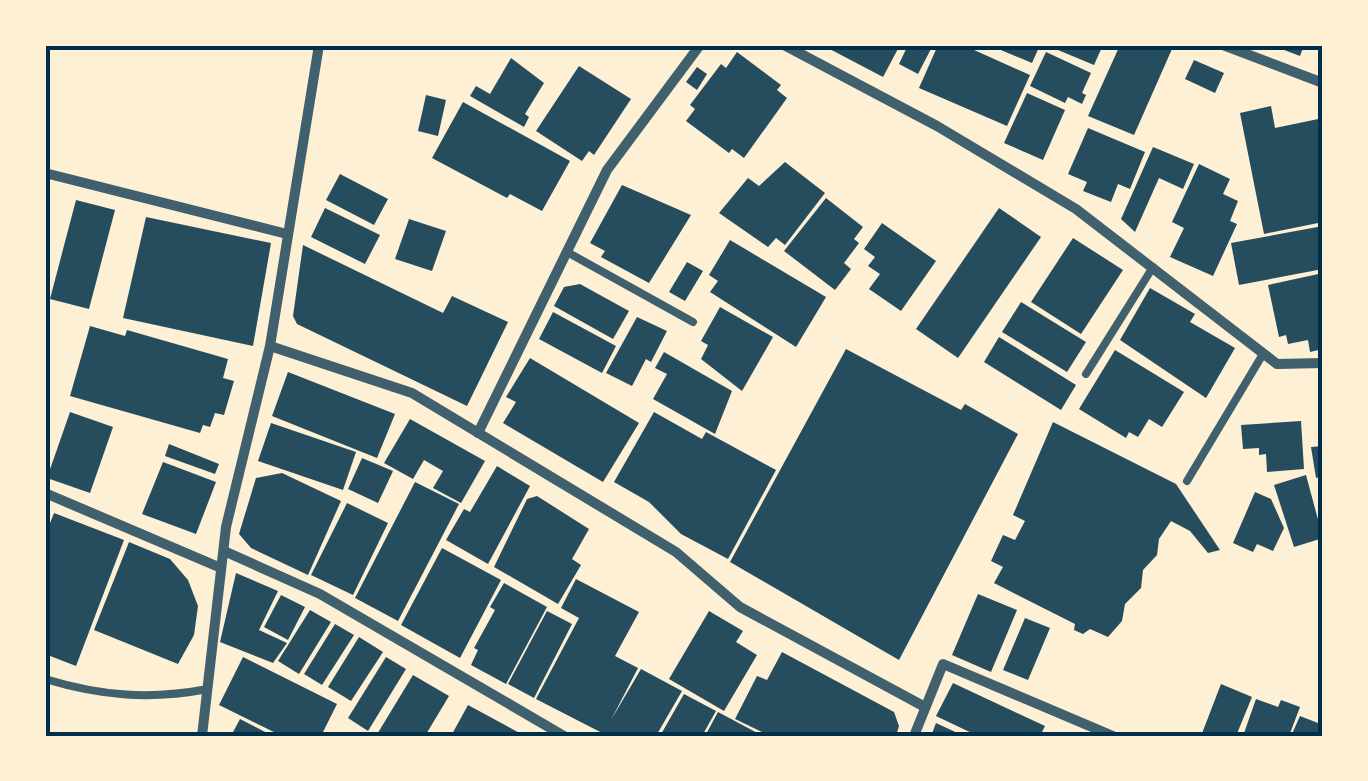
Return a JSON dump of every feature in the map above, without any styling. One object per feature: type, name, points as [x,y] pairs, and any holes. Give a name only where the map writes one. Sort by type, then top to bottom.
[{"type":"street","points":[[202,736],[221,568],[270,346],[319,45]]},
{"type":"street","points":[[478,433],[607,170],[700,45]]},
{"type":"street","points":[[784,45],[937,126],[1076,209],[1276,364],[1323,363]]},
{"type":"street","points":[[1223,45],[1323,83]]},
{"type":"street","points":[[45,172],[287,234]]},
{"type":"street","points":[[270,346],[412,393],[676,552],[740,607],[924,707]]},
{"type":"street","points":[[45,493],[221,568]]},
{"type":"street","points":[[224,551],[320,594],[564,736]]},
{"type":"street","points":[[914,736],[943,664],[1114,736]]},
{"type":"lane","points":[[567,252],[693,322]]},
{"type":"lane","points":[[1086,374],[1153,267]]},
{"type":"lane","points":[[1187,481],[1263,354]]},
{"type":"lane","points":[[45,679],[80,690],[139,698],[208,688]]},
{"type":"building","points":[[822,45],[900,45],[883,77]]},
{"type":"building","points":[[908,45],[933,45],[918,74],[899,64]]},
{"type":"building","points":[[938,45],[963,45],[1030,75],[1007,126],[919,88]]},
{"type":"building","points":[[989,45],[1040,45],[1032,63]]},
{"type":"building","points":[[1046,45],[1103,45],[1094,65]]},
{"type":"building","points":[[1120,45],[1162,45],[1172,49],[1134,135],[1088,116]]},
{"type":"building","points":[[1271,45],[1304,45],[1300,56]]},
{"type":"building","points":[[737,52],[781,85],[777,90],[787,98],[744,158],[732,149],[729,153],[686,121],[695,109],[690,105],[721,64],[726,68]]},
{"type":"building","points":[[1046,52],[1091,73],[1082,93],[1086,95],[1082,104],[1068,97],[1065,103],[1030,86]]},
{"type":"building","points":[[511,58],[544,83],[525,114],[529,117],[524,127],[470,96],[476,86],[490,94]]},
{"type":"building","points":[[1194,60],[1224,73],[1215,93],[1185,79]]},
{"type":"building","points":[[579,66],[631,99],[594,155],[589,151],[582,161],[536,131]]},
{"type":"building","points":[[697,67],[707,74],[697,90],[686,82]]},
{"type":"building","points":[[1027,93],[1065,110],[1043,160],[1004,143]]},
{"type":"building","points":[[426,95],[446,100],[438,136],[418,131]]},
{"type":"building","points":[[463,102],[570,161],[542,211],[510,194],[507,198],[432,158]]},
{"type":"building","points":[[1271,106],[1275,128],[1323,118],[1323,222],[1264,234],[1240,113]]},
{"type":"building","points":[[1088,128],[1145,152],[1130,189],[1118,184],[1111,202],[1083,191],[1087,182],[1068,174]]},
{"type":"building","points":[[1153,147],[1194,164],[1183,189],[1159,178],[1135,232],[1121,219]]},
{"type":"building","points":[[785,162],[825,193],[785,245],[776,238],[768,247],[719,213],[748,178],[759,186]]},
{"type":"building","points":[[1199,164],[1230,179],[1223,194],[1238,201],[1230,221],[1237,224],[1213,276],[1170,257],[1184,228],[1172,222]]},
{"type":"building","points":[[340,174],[388,199],[374,225],[326,200]]},
{"type":"building","points":[[622,185],[691,215],[649,283],[601,257],[605,251],[590,243]]},
{"type":"building","points":[[826,198],[863,227],[854,239],[859,243],[844,263],[851,269],[835,290],[784,251]]},
{"type":"building","points":[[76,200],[115,210],[89,309],[50,299]]},
{"type":"building","points":[[325,208],[380,235],[365,264],[311,237]]},
{"type":"building","points":[[999,208],[1041,237],[958,358],[916,329]]},
{"type":"building","points":[[146,217],[271,243],[253,346],[123,318]]},
{"type":"building","points":[[409,219],[446,231],[432,271],[395,259]]},
{"type":"building","points":[[882,223],[936,261],[901,311],[869,289],[880,274],[868,266],[875,257],[864,249]]},
{"type":"building","points":[[1323,226],[1323,269],[1239,285],[1231,243]]},
{"type":"building","points":[[1073,238],[1123,270],[1081,334],[1031,302]]},
{"type":"building","points":[[730,240],[826,297],[796,347],[710,292],[718,281],[709,275]]},
{"type":"building","points":[[303,245],[443,313],[452,296],[508,322],[467,406],[297,324],[293,316]]},
{"type":"building","points":[[687,262],[703,271],[685,301],[669,292]]},
{"type":"building","points":[[1323,273],[1323,349],[1310,352],[1308,340],[1288,344],[1286,335],[1279,337],[1268,285]]},
{"type":"building","points":[[580,284],[629,311],[613,339],[554,306],[564,287]]},
{"type":"building","points":[[1150,288],[1195,314],[1190,322],[1235,348],[1206,398],[1120,340]]},
{"type":"building","points":[[1021,302],[1086,342],[1067,372],[1002,332]]},
{"type":"building","points":[[720,307],[773,337],[742,391],[701,359],[708,345],[701,341]]},
{"type":"building","points":[[553,312],[616,346],[602,373],[539,339]]},
{"type":"building","points":[[637,317],[667,331],[651,362],[646,359],[632,386],[606,373]]},
{"type":"building","points":[[90,326],[125,336],[127,330],[228,359],[223,378],[234,381],[224,415],[215,413],[210,427],[203,425],[200,433],[70,396]]},
{"type":"building","points":[[999,337],[1076,385],[1061,410],[984,362]]},
{"type":"building","points":[[846,349],[961,410],[965,404],[1018,434],[899,660],[730,562]]},
{"type":"building","points":[[1115,350],[1184,392],[1162,427],[1149,419],[1138,437],[1129,432],[1126,438],[1079,409]]},
{"type":"building","points":[[664,352],[732,391],[715,434],[653,399],[667,374],[655,368]]},
{"type":"building","points":[[530,358],[639,423],[603,482],[503,423],[516,402],[506,397]]},
{"type":"building","points":[[288,372],[395,414],[377,458],[272,416]]},
{"type":"building","points":[[70,412],[113,427],[90,493],[47,478]]},
{"type":"building","points":[[654,412],[702,439],[706,432],[776,470],[728,559],[681,534],[649,502],[614,482]]},
{"type":"building","points":[[410,419],[485,461],[461,503],[433,488],[443,471],[424,460],[413,479],[384,463]]},
{"type":"building","points":[[1301,421],[1304,469],[1267,472],[1266,454],[1259,455],[1259,448],[1243,449],[1241,425]]},
{"type":"building","points":[[1053,422],[1176,484],[1220,550],[1208,553],[1190,531],[1171,521],[1159,539],[1157,555],[1143,570],[1141,588],[1125,604],[1122,621],[1108,637],[1090,629],[1083,634],[1074,630],[1075,624],[994,583],[1003,567],[991,561],[1003,535],[1015,540],[1025,521],[1013,515]]},
{"type":"building","points":[[271,423],[356,452],[343,490],[258,461]]},
{"type":"building","points":[[169,444],[219,464],[215,474],[165,456]]},
{"type":"building","points":[[1323,446],[1323,476],[1316,478],[1311,447]]},
{"type":"building","points":[[362,458],[393,471],[378,503],[348,489]]},
{"type":"building","points":[[163,462],[216,482],[196,534],[142,514]]},
{"type":"building","points":[[497,466],[530,486],[488,564],[446,540],[464,509],[470,512]]},
{"type":"building","points":[[282,473],[341,501],[308,575],[251,548],[239,534],[256,478]]},
{"type":"building","points":[[1306,475],[1323,538],[1294,547],[1274,485]]},
{"type":"building","points":[[415,482],[459,504],[398,621],[355,598]]},
{"type":"building","points":[[1255,492],[1271,499],[1284,528],[1273,551],[1257,544],[1253,552],[1233,543]]},
{"type":"building","points":[[537,496],[589,529],[572,559],[581,565],[558,604],[494,567],[527,499]]},
{"type":"building","points":[[347,503],[388,523],[353,595],[311,575]]},
{"type":"building","points":[[54,513],[124,540],[76,666],[45,654],[45,536]]},
{"type":"building","points":[[129,542],[170,559],[188,580],[198,606],[194,635],[178,664],[94,630]]},
{"type":"building","points":[[442,548],[501,580],[460,658],[401,625]]},
{"type":"building","points":[[236,573],[278,591],[259,630],[287,643],[273,663],[220,642]]},
{"type":"building","points":[[576,579],[639,612],[615,656],[638,668],[611,720],[641,669],[682,691],[656,736],[608,736],[536,699],[579,618],[561,608]]},
{"type":"building","points":[[504,583],[547,607],[506,684],[471,665],[478,650],[474,648],[495,610],[490,607]]},
{"type":"building","points":[[978,594],[1017,610],[991,672],[952,655]]},
{"type":"building","points":[[281,595],[305,607],[288,640],[264,627]]},
{"type":"building","points":[[310,610],[331,622],[299,674],[278,661]]},
{"type":"building","points":[[547,611],[572,624],[534,698],[508,684]]},
{"type":"building","points":[[709,611],[743,631],[736,642],[757,655],[724,711],[669,679]]},
{"type":"building","points":[[1025,618],[1050,628],[1028,680],[1003,670]]},
{"type":"building","points":[[335,624],[354,635],[322,685],[304,674]]},
{"type":"building","points":[[359,637],[383,652],[351,701],[328,687]]},
{"type":"building","points":[[782,652],[894,712],[899,726],[896,736],[770,736],[735,719],[757,676],[767,680]]},
{"type":"building","points":[[243,657],[337,704],[321,736],[282,736],[219,705]]},
{"type":"building","points":[[386,657],[406,669],[368,731],[348,718]]},
{"type":"building","points":[[413,675],[449,696],[425,736],[376,736]]},
{"type":"building","points":[[953,683],[1045,726],[1040,736],[978,736],[936,716]]},
{"type":"building","points":[[1221,684],[1252,697],[1236,736],[1201,736]]},
{"type":"building","points":[[684,694],[716,711],[702,736],[660,736]]},
{"type":"building","points":[[1256,699],[1278,707],[1281,700],[1300,707],[1289,736],[1243,736]]},
{"type":"building","points":[[468,705],[525,736],[451,736]]},
{"type":"building","points":[[718,712],[763,736],[705,736]]},
{"type":"building","points":[[1300,716],[1323,725],[1323,736],[1291,736]]},
{"type":"building","points":[[240,719],[273,736],[231,736]]},
{"type":"building","points":[[936,723],[964,736],[931,736]]}]
